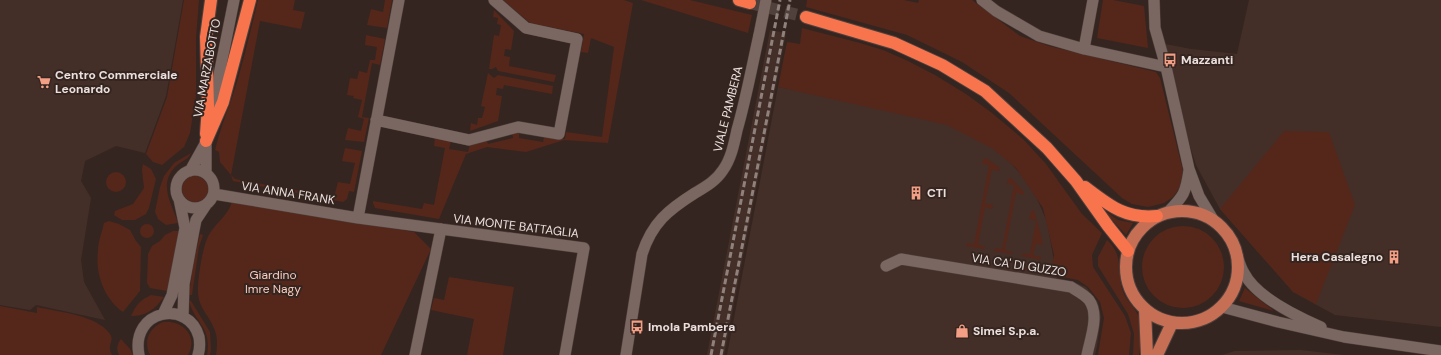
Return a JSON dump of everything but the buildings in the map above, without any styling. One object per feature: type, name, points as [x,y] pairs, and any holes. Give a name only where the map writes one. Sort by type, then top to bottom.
[{"type":"highway","points":[[206,141],[208,106],[206,37],[211,0]]},
{"type":"highway","points":[[206,141],[224,102],[250,0]]},
{"type":"highway","points":[[806,17],[894,42],[948,69],[985,92],[1047,148],[1076,181],[1128,251]]},
{"type":"highway","points":[[1076,181],[1110,206],[1131,215],[1144,217],[1163,214]]},
{"type":"main road","points":[[1180,210],[1192,211],[1214,220],[1225,231],[1234,244],[1237,255],[1238,277],[1229,298],[1222,307],[1212,315],[1199,321],[1186,323],[1172,322],[1158,318],[1145,310],[1130,289],[1126,277],[1128,251],[1134,237],[1144,225],[1163,214],[1180,210]]},
{"type":"main road","points":[[1145,310],[1147,355]]},
{"type":"main road","points":[[1156,355],[1172,322]]},
{"type":"street","name":"VIA MARZABOTTO","points":[[214,194],[213,182],[206,173],[206,141],[234,0]]},
{"type":"street","points":[[358,218],[399,0]]},
{"type":"street","points":[[376,120],[469,140],[518,126],[559,134],[577,39],[526,28],[494,0]]},
{"type":"street","name":"VIALE PAMBERA","points":[[626,355],[642,254],[647,239],[655,226],[666,214],[679,203],[712,182],[723,171],[729,160],[742,114],[766,0]]},
{"type":"street","points":[[982,0],[996,11],[1039,36],[1084,49],[1166,67]]},
{"type":"street","points":[[1084,49],[1094,0]]},
{"type":"street","points":[[1154,0],[1155,28],[1166,67],[1189,169],[1199,196],[1214,220]]},
{"type":"street","name":"VIA MARZABOTTO","points":[[163,314],[172,296],[185,228],[176,188],[178,182],[184,174],[190,171],[206,141]]},
{"type":"street","points":[[1163,214],[1183,196],[1186,189],[1189,169]]},
{"type":"street","points":[[190,171],[201,171],[206,173]]},
{"type":"street","points":[[183,317],[184,284],[196,220],[214,194]]},
{"type":"street","name":"VIA ANNA FRANK","points":[[214,194],[358,218],[441,229]]},
{"type":"street","points":[[179,199],[189,207],[194,208],[206,205]]},
{"type":"street","name":"VIA MONTE BATTAGLIA","points":[[415,355],[441,229],[584,248],[565,355]]},
{"type":"street","points":[[1234,244],[1244,274],[1260,293],[1290,312],[1344,337]]},
{"type":"street","name":"VIA CA' DI GUZZO","points":[[886,266],[901,259],[1071,287],[1089,300],[1093,308],[1094,320],[1088,355]]},
{"type":"street","points":[[1222,307],[1344,337],[1441,351]]},
{"type":"street","points":[[140,355],[138,346],[139,336],[143,327],[150,320],[163,314],[173,314],[183,317],[192,323],[200,342],[198,355]]},
{"type":"shaded area","points":[[0,0],[183,0],[166,96],[145,153],[116,146],[85,161],[81,181],[91,198],[81,260],[84,282],[105,320],[36,305],[30,310],[0,305]]},
{"type":"shaded area","points":[[1249,0],[1441,0],[1441,327],[1335,315],[1293,292],[1220,209],[1196,165],[1174,95],[1160,43],[1191,49],[1237,54]]},
{"type":"shaded area","points":[[770,30],[786,33],[724,355],[707,355]]},
{"type":"shaded area","points":[[778,87],[948,116],[1003,155],[1031,185],[1047,222],[1057,278],[1074,282],[1086,287],[1098,302],[1101,317],[1095,355],[727,355]]},
{"type":"shaded area","points":[[1300,350],[1344,355],[1222,355],[1235,351]]},
{"type":"green space","points":[[184,0],[199,0],[196,39],[196,96],[190,133],[184,147],[162,165],[153,162],[146,154],[167,97]]},
{"type":"green space","points":[[258,0],[295,0],[293,10],[305,12],[301,29],[260,21],[231,175],[220,162],[219,152],[215,150],[239,76]]},
{"type":"green space","points":[[385,0],[392,0],[387,28],[367,25],[371,9],[383,12]]},
{"type":"green space","points":[[503,0],[624,0],[633,3],[608,143],[564,140],[526,152],[487,147],[466,154],[439,219],[375,208],[373,201],[422,209],[424,203],[434,205],[445,148],[434,146],[435,138],[451,141],[449,149],[468,152],[470,144],[486,139],[488,144],[513,138],[512,132],[519,132],[519,138],[543,142],[544,137],[565,139],[566,132],[602,137],[614,47],[591,38],[588,53],[581,52],[584,34],[530,23]]},
{"type":"green space","points":[[641,0],[690,0],[752,15],[748,33]]},
{"type":"green space","points":[[807,0],[904,0],[918,3],[919,0],[972,0],[1020,36],[1049,46],[1156,72],[1160,78],[1183,171],[1180,187],[1173,197],[1164,203],[1148,207],[1132,204],[1122,198],[1009,93],[962,62],[907,35],[806,7]]},
{"type":"green space","points":[[1103,0],[1113,0],[1144,6],[1148,48],[1097,38]]},
{"type":"green space","points":[[494,10],[514,31],[511,50],[505,49],[504,56],[510,57],[509,66],[556,75],[554,82],[498,71],[496,67],[489,69],[494,35],[499,36],[501,25],[497,24],[498,18],[493,17]]},
{"type":"green space","points":[[802,28],[883,50],[908,61],[966,94],[1023,139],[1046,164],[1082,214],[1102,233],[1092,255],[1093,267],[1125,316],[1131,333],[1129,355],[1098,355],[1104,318],[1100,302],[1088,287],[1078,280],[1020,269],[1024,266],[1051,270],[1054,255],[1043,208],[1016,168],[993,149],[947,125],[778,87],[787,42],[800,44]]},
{"type":"green space","points":[[366,35],[385,39],[380,65],[372,63],[362,117],[369,118],[364,142],[345,140],[348,128],[361,131],[364,119],[358,117],[362,100],[353,98],[354,96],[347,95],[350,78],[357,79],[359,71],[367,73],[370,60],[375,60],[377,47],[365,45]]},
{"type":"green space","points":[[488,73],[494,78],[498,75],[553,86],[552,94],[504,85],[503,89],[497,88],[496,95],[502,96],[498,121],[470,131],[471,123],[477,125],[478,118],[482,118],[485,107],[481,106]]},
{"type":"green space","points":[[1284,131],[1329,132],[1355,205],[1316,304],[1293,292],[1220,209]]},
{"type":"green space","points":[[345,148],[362,151],[354,192],[349,191],[347,199],[343,202],[233,181],[231,175],[235,179],[334,197],[338,182],[350,184],[355,163],[342,161]]},
{"type":"green space","points":[[191,153],[175,167],[167,181],[168,195],[178,223],[166,225],[158,219],[155,212],[160,187],[164,176],[174,163]]},
{"type":"green space","points":[[986,158],[999,167],[1000,171],[992,170],[985,203],[993,205],[992,209],[985,207],[978,245],[985,246],[984,249],[966,246],[967,243],[974,244],[989,165],[982,164],[983,159]]},
{"type":"green space","points":[[143,164],[151,169],[156,179],[149,208],[146,214],[135,220],[122,220],[114,215],[115,211],[133,204],[144,188],[142,170]]},
{"type":"green space","points":[[116,172],[123,175],[126,182],[123,189],[116,192],[109,189],[106,182],[109,175]]},
{"type":"green space","points":[[195,176],[204,180],[208,189],[204,198],[195,202],[186,198],[182,189],[186,180]]},
{"type":"green space","points":[[1011,178],[1024,192],[1024,195],[1016,193],[1005,250],[1013,252],[1012,254],[994,251],[995,248],[1002,249],[1014,185],[1007,184],[1008,179]]},
{"type":"green space","name":"Giardino Imre Nagy","points":[[232,201],[414,232],[431,249],[381,355],[216,355],[216,334],[198,296],[199,276],[201,260],[207,238],[229,210]]},
{"type":"green space","points":[[1100,207],[1118,220],[1133,223],[1126,235]]},
{"type":"green space","points":[[1034,210],[1043,245],[1036,244],[1033,255],[1041,257],[1041,260],[1022,256],[1023,253],[1030,254],[1036,221],[1029,219],[1031,211]]},
{"type":"green space","points":[[109,221],[130,230],[141,247],[140,291],[123,312],[116,307],[106,293],[102,285],[98,268],[97,259],[99,241],[104,223]]},
{"type":"green space","points":[[144,224],[150,224],[154,228],[154,234],[150,238],[144,238],[140,234],[140,228]]},
{"type":"green space","points":[[1183,226],[1199,229],[1212,238],[1221,251],[1224,267],[1221,283],[1212,296],[1199,305],[1183,308],[1167,305],[1154,296],[1145,283],[1142,267],[1145,251],[1154,238],[1167,229]]},
{"type":"green space","points":[[173,231],[180,231],[167,291],[150,288],[147,283],[148,254],[152,246],[160,241],[165,235]]},
{"type":"green space","points":[[200,234],[203,235],[199,247],[192,295],[189,295],[193,266]]},
{"type":"green space","points":[[1107,240],[1113,246],[1118,258],[1123,292],[1139,317],[1141,334],[1139,355],[1133,355],[1134,334],[1128,314],[1098,266],[1098,257]]},
{"type":"green space","points":[[449,277],[514,287],[503,355],[467,355],[474,319],[431,310],[434,298],[444,300]]},
{"type":"green space","points":[[1245,288],[1274,311],[1239,301]]},
{"type":"green space","points":[[151,295],[164,297],[150,311],[142,315],[131,316],[139,303]]},
{"type":"green space","points":[[189,301],[191,301],[210,332],[210,355],[207,355],[208,345],[205,331],[195,315]]},
{"type":"green space","points":[[0,306],[37,313],[37,307],[87,318],[96,322],[110,334],[112,338],[110,350],[112,355],[0,355]]},
{"type":"green space","points":[[163,322],[176,324],[187,331],[191,342],[191,348],[188,355],[150,355],[147,340],[151,331]]},
{"type":"green space","points":[[121,339],[133,355],[119,355],[117,347]]},
{"type":"tunnel","points":[[750,3],[806,17]]},
{"type":"railway","points":[[711,355],[780,0]]},
{"type":"railway","points":[[721,355],[790,0]]},
{"type":"place","name":"Mazzanti","points":[[1170,60]]},
{"type":"place","name":"Centro Commerciale Leonardo","points":[[44,82]]},
{"type":"place","name":"CTI","points":[[916,193]]},
{"type":"place","name":"Hera Casalegno","points":[[1394,257]]},
{"type":"place","name":"Imola Pambera","points":[[637,327]]},
{"type":"place","name":"Simei S.p.a.","points":[[962,331]]}]
